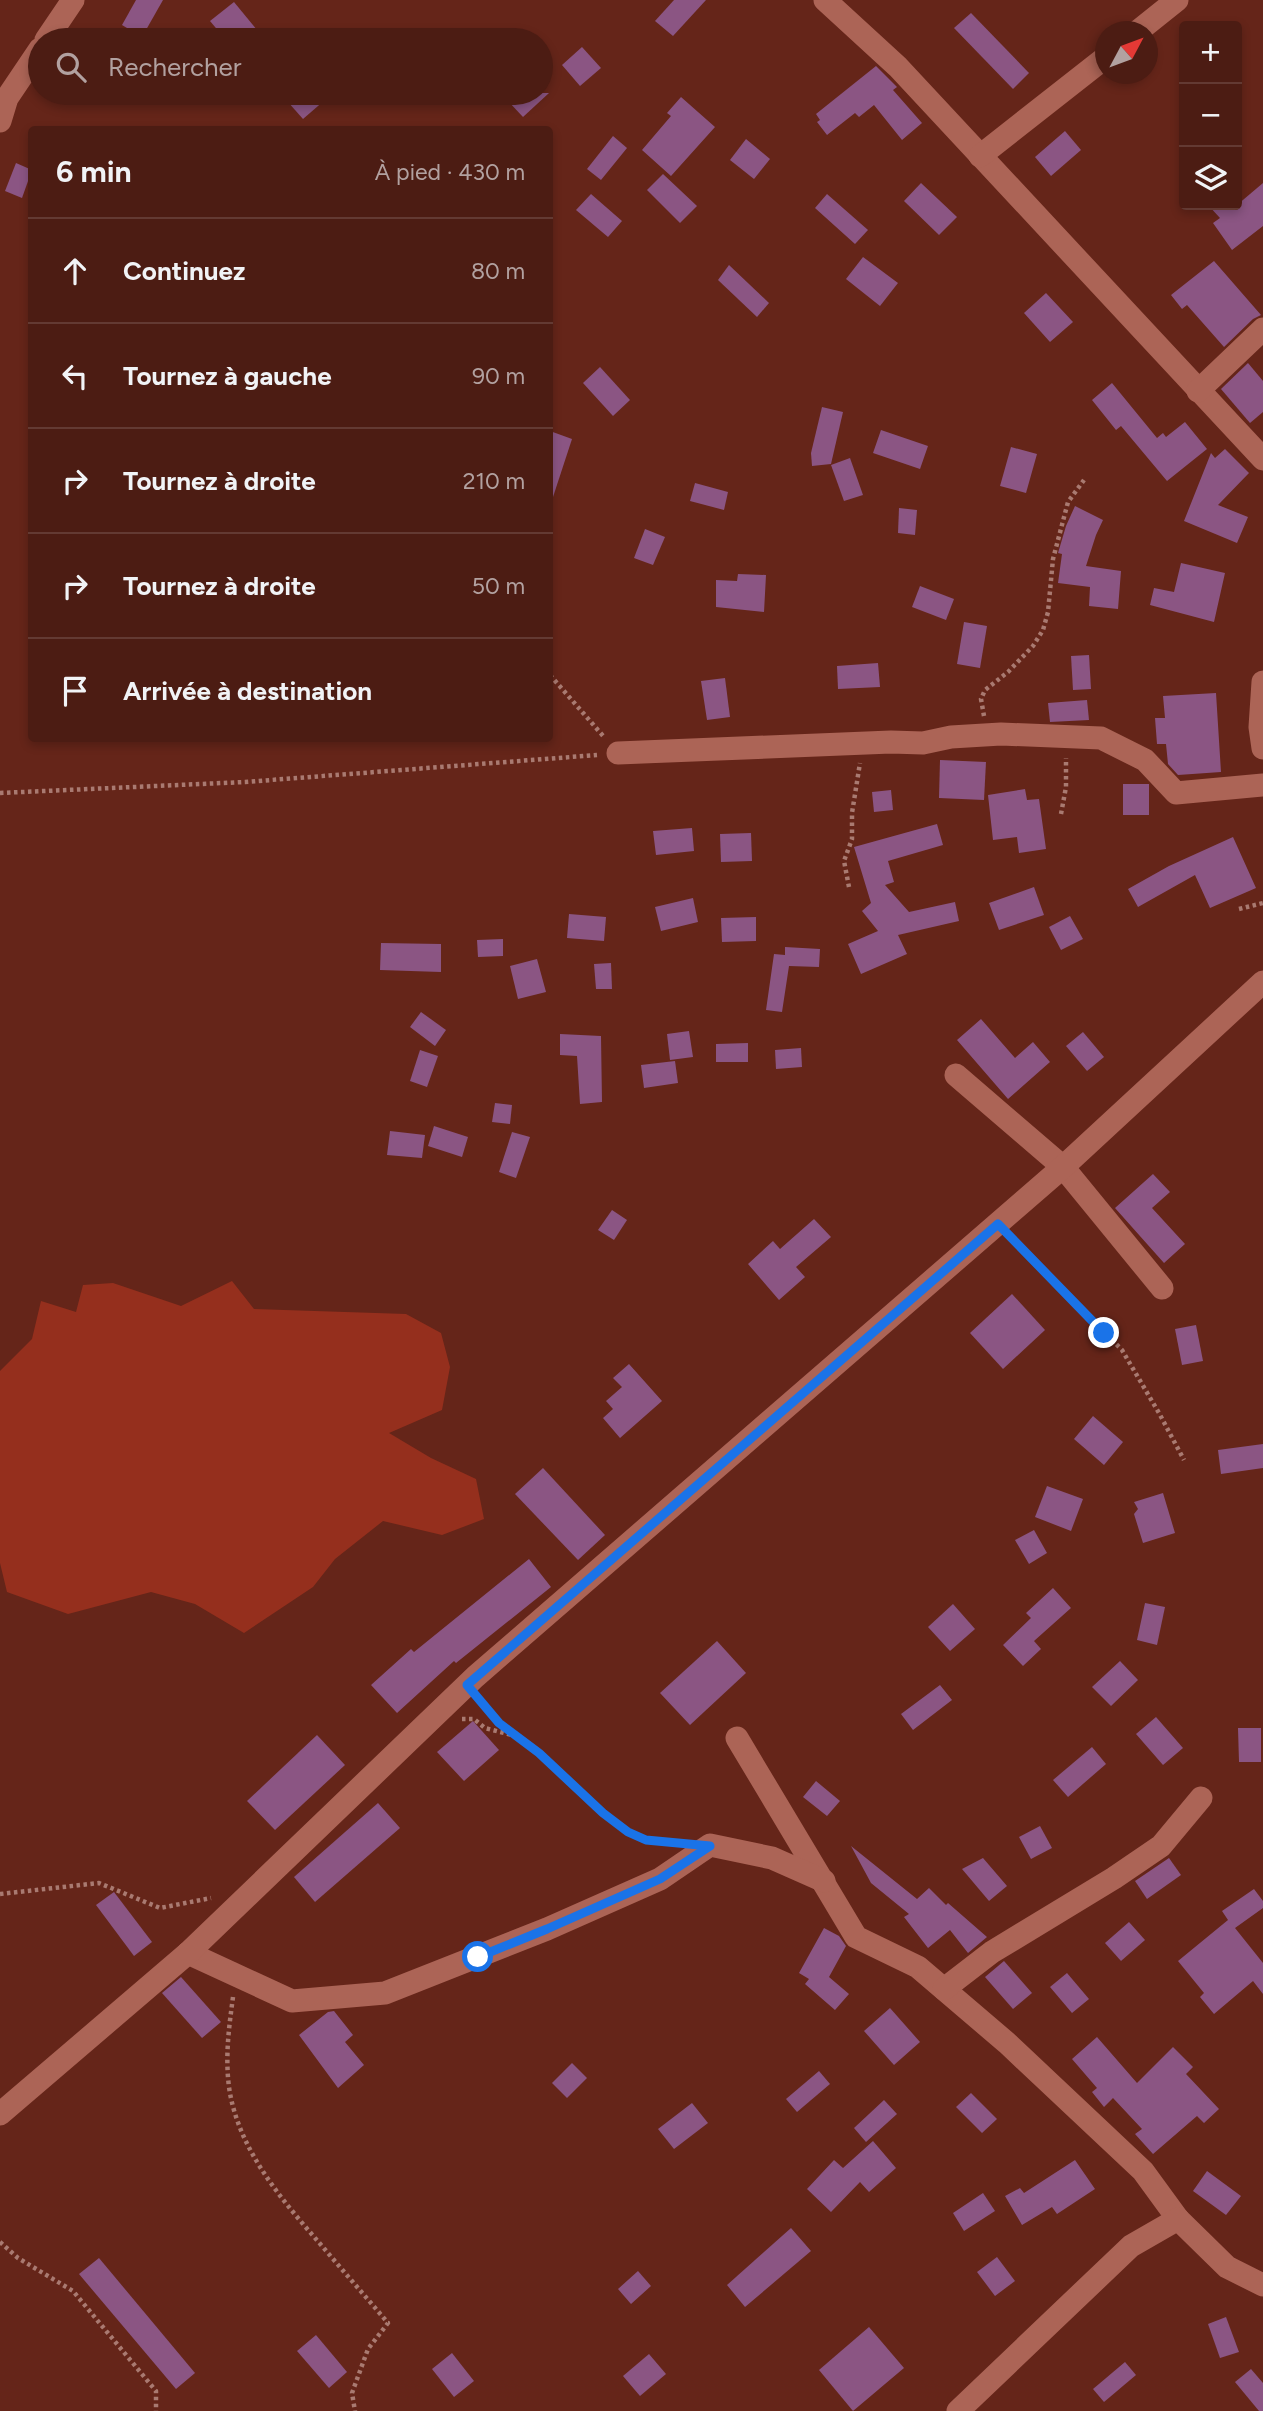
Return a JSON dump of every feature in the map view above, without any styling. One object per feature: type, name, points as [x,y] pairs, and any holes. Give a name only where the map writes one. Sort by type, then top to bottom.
[{"type":"street","points":[[54,28],[73,0]]},
{"type":"street","points":[[825,0],[898,67],[1263,459]]},
{"type":"street","points":[[1151,21],[1177,0]]},
{"type":"street","points":[[980,156],[1095,65]]},
{"type":"street","points":[[0,121],[7,98],[28,66]]},
{"type":"street","points":[[1198,391],[1263,329]]},
{"type":"street","points":[[1262,734],[1263,682]]},
{"type":"street","points":[[618,753],[891,741],[923,743],[984,734],[1067,736],[1101,738],[1145,760],[1176,793],[1263,786]]},
{"type":"street","points":[[0,2113],[188,1953],[467,1685],[1063,1167],[1263,982]]},
{"type":"street","points":[[956,1075],[1063,1167],[1161,1288]]},
{"type":"street","points":[[737,1738],[856,1937],[918,1967],[944,1989],[1007,2043],[1143,2171],[1178,2219],[1227,2267],[1263,2285]]},
{"type":"street","points":[[944,1989],[992,1952],[1103,1885],[1161,1846],[1201,1798]]},
{"type":"street","points":[[188,1953],[292,2001],[385,1993],[547,1929],[660,1879],[710,1846],[772,1858],[824,1881]]},
{"type":"street","points":[[958,2411],[1131,2246],[1178,2219]]},
{"type":"path","points":[[984,734],[981,699],[985,690],[1008,672],[1044,630],[1053,559],[1068,502],[1084,480]]},
{"type":"path","points":[[553,678],[618,753]]},
{"type":"path","points":[[1061,814],[1066,787],[1067,736]]},
{"type":"path","points":[[849,887],[844,861],[852,839],[852,813],[861,758],[891,741]]},
{"type":"path","points":[[0,793],[245,782],[618,753]]},
{"type":"path","points":[[1239,909],[1263,903]]},
{"type":"path","points":[[998,1224],[1122,1350],[1184,1460]]},
{"type":"path","points":[[467,1685],[499,1723],[539,1753],[603,1813],[628,1832],[646,1840],[710,1846]]},
{"type":"path","points":[[444,1707],[462,1720],[474,1719],[485,1728],[513,1735]]},
{"type":"path","points":[[0,1894],[99,1883],[160,1908],[212,1898]]},
{"type":"path","points":[[237,1975],[226,2048],[230,2090],[244,2137],[281,2199],[388,2323],[368,2349],[352,2393],[355,2411]]},
{"type":"path","points":[[0,2242],[18,2258],[73,2291],[156,2390],[156,2411]]},
{"type":"shaded area","points":[[232,1281],[254,1309],[406,1314],[441,1333],[450,1367],[442,1410],[389,1433],[431,1458],[476,1479],[484,1519],[442,1535],[383,1521],[335,1559],[313,1587],[244,1633],[195,1604],[151,1592],[68,1614],[7,1592],[0,1563],[0,1371],[32,1339],[41,1301],[76,1312],[83,1285],[113,1283],[181,1306]]},
{"type":"building","points":[[136,0],[163,0],[147,28],[127,28],[122,25]]},
{"type":"building","points":[[674,0],[706,0],[673,36],[655,21]]},
{"type":"building","points":[[234,2],[255,28],[216,28],[210,21]]},
{"type":"building","points":[[971,13],[1029,73],[1013,89],[954,28]]},
{"type":"building","points":[[582,47],[601,68],[580,86],[562,65]]},
{"type":"building","points":[[876,66],[897,87],[893,90],[922,123],[902,140],[874,105],[859,117],[855,113],[827,135],[817,122],[820,120],[816,114]]},
{"type":"building","points":[[681,97],[715,127],[671,176],[642,150],[671,116],[667,113]]},
{"type":"building","points":[[291,105],[319,105],[303,119]]},
{"type":"building","points":[[512,105],[536,105],[523,117]]},
{"type":"building","points":[[1065,131],[1081,150],[1051,176],[1035,157]]},
{"type":"building","points":[[613,136],[627,148],[601,180],[587,169]]},
{"type":"building","points":[[746,139],[770,159],[754,179],[730,160]]},
{"type":"building","points":[[16,163],[28,168],[28,181],[22,198],[5,191]]},
{"type":"building","points":[[663,174],[697,206],[680,223],[647,190]]},
{"type":"building","points":[[921,183],[957,217],[939,235],[904,201]]},
{"type":"building","points":[[1263,183],[1263,226],[1232,250],[1213,223],[1220,218],[1213,210],[1242,210],[1242,201]]},
{"type":"building","points":[[591,194],[622,221],[608,237],[576,210]]},
{"type":"building","points":[[827,194],[868,230],[855,244],[815,208]]},
{"type":"building","points":[[863,257],[898,283],[880,306],[846,279]]},
{"type":"building","points":[[1214,261],[1261,315],[1253,319],[1224,347],[1187,305],[1182,309],[1171,295]]},
{"type":"building","points":[[729,265],[769,303],[757,317],[718,280]]},
{"type":"building","points":[[1046,293],[1073,322],[1050,342],[1024,313]]},
{"type":"building","points":[[1248,363],[1263,381],[1263,412],[1250,423],[1221,389]]},
{"type":"building","points":[[600,367],[630,400],[613,416],[583,383]]},
{"type":"building","points":[[1112,383],[1157,438],[1163,433],[1166,437],[1185,422],[1207,449],[1167,481],[1121,426],[1116,430],[1092,400]]},
{"type":"building","points":[[822,407],[843,412],[831,464],[812,466],[811,453]]},
{"type":"building","points":[[881,430],[928,446],[920,469],[873,453]]},
{"type":"building","points":[[553,432],[572,439],[553,497]]},
{"type":"building","points":[[1011,447],[1037,454],[1026,493],[1000,486]]},
{"type":"building","points":[[1225,449],[1249,473],[1218,505],[1248,517],[1237,543],[1184,521],[1211,453],[1215,458]]},
{"type":"building","points":[[850,458],[863,495],[844,501],[831,465]]},
{"type":"building","points":[[695,483],[728,492],[724,510],[690,501]]},
{"type":"building","points":[[1075,506],[1103,520],[1086,566],[1121,571],[1118,609],[1089,606],[1090,587],[1058,583],[1062,554],[1058,553]]},
{"type":"building","points":[[899,508],[917,510],[915,535],[898,533]]},
{"type":"building","points":[[645,529],[665,537],[653,565],[634,558]]},
{"type":"building","points":[[1181,563],[1225,573],[1214,622],[1150,605],[1154,588],[1174,592]]},
{"type":"building","points":[[738,574],[766,575],[764,612],[716,607],[716,580],[737,581]]},
{"type":"building","points":[[920,586],[954,599],[946,620],[912,607]]},
{"type":"building","points":[[964,622],[987,626],[980,668],[957,664]]},
{"type":"building","points":[[1089,655],[1091,689],[1073,690],[1071,656]]},
{"type":"building","points":[[878,663],[880,687],[838,689],[837,666]]},
{"type":"building","points":[[725,678],[730,717],[707,720],[701,681]]},
{"type":"building","points":[[1216,693],[1221,772],[1178,775],[1168,764],[1166,744],[1157,744],[1155,718],[1165,718],[1163,696]]},
{"type":"building","points":[[1087,700],[1089,720],[1050,722],[1048,703]]},
{"type":"building","points":[[940,760],[986,762],[984,800],[939,798]]},
{"type":"building","points":[[1123,784],[1149,784],[1149,815],[1123,815]]},
{"type":"building","points":[[1025,789],[1027,800],[1039,799],[1046,849],[1019,853],[1017,837],[993,840],[988,795]]},
{"type":"building","points":[[891,790],[893,810],[874,812],[872,792]]},
{"type":"building","points":[[937,824],[943,845],[888,861],[894,882],[885,885],[909,912],[955,902],[959,921],[898,935],[907,954],[861,974],[848,944],[878,931],[862,911],[871,903],[854,847]]},
{"type":"building","points":[[692,828],[694,851],[656,855],[653,831]]},
{"type":"building","points":[[751,833],[752,861],[721,862],[720,834]]},
{"type":"building","points":[[1233,837],[1256,888],[1210,908],[1195,875],[1138,907],[1128,889],[1169,866]]},
{"type":"building","points":[[1034,887],[1044,915],[999,930],[989,903]]},
{"type":"building","points":[[693,898],[698,922],[661,931],[655,907]]},
{"type":"building","points":[[569,914],[606,917],[604,941],[567,938]]},
{"type":"building","points":[[1070,916],[1083,939],[1061,950],[1049,927]]},
{"type":"building","points":[[756,917],[756,941],[722,942],[721,918]]},
{"type":"building","points":[[503,939],[503,956],[478,957],[477,940]]},
{"type":"building","points":[[381,943],[441,944],[441,972],[380,970]]},
{"type":"building","points":[[785,947],[820,949],[819,967],[789,966],[782,1012],[766,1010],[774,954],[785,955]]},
{"type":"building","points":[[537,959],[546,992],[518,999],[510,966]]},
{"type":"building","points":[[611,963],[612,989],[596,989],[594,964]]},
{"type":"building","points":[[421,1012],[446,1030],[435,1046],[410,1027]]},
{"type":"building","points":[[981,1019],[1015,1058],[1033,1042],[1050,1062],[1008,1099],[957,1040]]},
{"type":"building","points":[[689,1031],[693,1057],[670,1060],[667,1034]]},
{"type":"building","points":[[1083,1032],[1104,1057],[1087,1071],[1066,1046]]},
{"type":"building","points":[[560,1034],[601,1036],[602,1102],[580,1104],[577,1056],[560,1055]]},
{"type":"building","points":[[748,1043],[748,1062],[716,1062],[716,1044]]},
{"type":"building","points":[[801,1048],[802,1067],[776,1069],[775,1050]]},
{"type":"building","points":[[420,1050],[438,1056],[427,1087],[410,1081]]},
{"type":"building","points":[[675,1061],[678,1083],[644,1088],[641,1065]]},
{"type":"building","points":[[495,1103],[512,1105],[510,1124],[492,1122]]},
{"type":"building","points":[[434,1126],[468,1137],[462,1157],[428,1146]]},
{"type":"building","points":[[390,1131],[425,1135],[422,1158],[387,1155]]},
{"type":"building","points":[[512,1132],[530,1137],[516,1178],[499,1172]]},
{"type":"building","points":[[1153,1174],[1170,1192],[1152,1208],[1185,1244],[1164,1263],[1115,1208]]},
{"type":"building","points":[[612,1210],[627,1220],[614,1240],[598,1230]]},
{"type":"building","points":[[814,1219],[831,1237],[796,1267],[805,1277],[779,1300],[748,1264],[773,1241],[780,1249]]},
{"type":"building","points":[[1012,1294],[1045,1330],[1003,1369],[970,1333]]},
{"type":"building","points":[[1196,1325],[1203,1361],[1182,1365],[1175,1329]]},
{"type":"building","points":[[629,1364],[662,1401],[620,1438],[603,1418],[613,1409],[606,1401],[622,1387],[613,1378]]},
{"type":"building","points":[[1093,1416],[1123,1442],[1104,1465],[1074,1439]]},
{"type":"building","points":[[1263,1444],[1263,1468],[1221,1474],[1218,1450]]},
{"type":"building","points":[[543,1468],[605,1535],[578,1560],[515,1494]]},
{"type":"building","points":[[1047,1486],[1083,1499],[1071,1531],[1035,1517]]},
{"type":"building","points":[[1163,1493],[1175,1533],[1143,1543],[1134,1514],[1138,1509],[1134,1502]]},
{"type":"building","points":[[1034,1530],[1047,1553],[1029,1564],[1015,1540]]},
{"type":"building","points":[[529,1559],[551,1587],[456,1663],[454,1661],[397,1713],[371,1685],[411,1649],[414,1652]]},
{"type":"building","points":[[1053,1588],[1071,1608],[1034,1641],[1041,1649],[1023,1666],[1003,1645],[1031,1618],[1026,1613]]},
{"type":"building","points":[[1145,1603],[1165,1607],[1157,1645],[1137,1640]]},
{"type":"building","points":[[953,1604],[975,1629],[950,1651],[928,1627]]},
{"type":"building","points":[[717,1641],[746,1673],[690,1725],[660,1693]]},
{"type":"building","points":[[1120,1661],[1138,1680],[1111,1706],[1092,1687]]},
{"type":"building","points":[[940,1685],[952,1700],[913,1730],[901,1714]]},
{"type":"building","points":[[1156,1717],[1183,1748],[1163,1765],[1136,1734]]},
{"type":"building","points":[[473,1721],[499,1750],[464,1781],[437,1752]]},
{"type":"building","points":[[1238,1728],[1261,1728],[1261,1762],[1239,1762]]},
{"type":"building","points":[[317,1735],[345,1765],[275,1830],[247,1801]]},
{"type":"building","points":[[1092,1747],[1106,1764],[1068,1797],[1053,1780]]},
{"type":"building","points":[[816,1781],[840,1801],[827,1816],[803,1797]]},
{"type":"building","points":[[378,1803],[400,1828],[315,1902],[294,1877]]},
{"type":"building","points":[[1040,1826],[1052,1848],[1031,1859],[1019,1837]]},
{"type":"building","points":[[851,1846],[917,1899],[929,1888],[987,1937],[968,1953],[950,1930],[928,1948],[904,1917],[909,1914],[871,1883]]},
{"type":"building","points":[[983,1858],[1007,1886],[989,1901],[962,1869]]},
{"type":"building","points":[[1169,1858],[1181,1875],[1147,1899],[1135,1881]]},
{"type":"building","points":[[1254,1889],[1263,1901],[1263,1908],[1235,1928],[1263,1963],[1263,1994],[1253,1981],[1214,2014],[1200,1997],[1204,1993],[1178,1961],[1228,1920],[1222,1911]]},
{"type":"building","points":[[114,1892],[152,1942],[134,1956],[96,1905]]},
{"type":"building","points":[[1129,1922],[1145,1940],[1121,1961],[1105,1943]]},
{"type":"building","points":[[824,1928],[839,1936],[846,1946],[829,1977],[849,1994],[835,2010],[805,1984],[809,1979],[799,1973]]},
{"type":"building","points":[[1004,1961],[1032,1993],[1013,2009],[985,1977]]},
{"type":"building","points":[[1067,1973],[1089,1999],[1072,2013],[1050,1987]]},
{"type":"building","points":[[181,1977],[221,2022],[202,2038],[162,1993]]},
{"type":"building","points":[[890,2008],[920,2042],[894,2065],[864,2031]]},
{"type":"building","points":[[334,2011],[353,2035],[345,2042],[364,2065],[338,2088],[299,2035],[328,2012]]},
{"type":"building","points":[[1097,2037],[1137,2083],[1173,2047],[1193,2067],[1186,2074],[1219,2109],[1204,2123],[1197,2116],[1153,2154],[1135,2134],[1142,2129],[1113,2098],[1104,2107],[1092,2092],[1097,2088],[1072,2059]]},
{"type":"building","points":[[572,2063],[587,2078],[567,2098],[552,2083]]},
{"type":"building","points":[[819,2071],[830,2084],[797,2112],[786,2099]]},
{"type":"building","points":[[971,2093],[997,2119],[982,2133],[956,2107]]},
{"type":"building","points":[[884,2100],[897,2114],[866,2142],[854,2128]]},
{"type":"building","points":[[692,2103],[708,2123],[674,2149],[658,2129]]},
{"type":"building","points":[[873,2141],[896,2168],[869,2192],[860,2182],[831,2212],[807,2189],[834,2160],[843,2168]]},
{"type":"building","points":[[1075,2160],[1095,2189],[1057,2214],[1052,2207],[1022,2225],[1005,2196],[1020,2188],[1024,2193]]},
{"type":"building","points":[[1207,2171],[1241,2196],[1226,2215],[1193,2191]]},
{"type":"building","points":[[983,2193],[995,2211],[964,2231],[953,2213]]},
{"type":"building","points":[[791,2228],[811,2251],[745,2307],[727,2285]]},
{"type":"building","points":[[997,2257],[1015,2281],[995,2296],[977,2272]]},
{"type":"building","points":[[99,2258],[195,2373],[176,2389],[79,2274]]},
{"type":"building","points":[[638,2271],[651,2286],[631,2304],[618,2289]]},
{"type":"building","points":[[1226,2317],[1239,2352],[1220,2358],[1208,2324]]},
{"type":"building","points":[[869,2327],[904,2368],[853,2411],[819,2370]]},
{"type":"building","points":[[316,2335],[347,2372],[329,2388],[297,2351]]},
{"type":"building","points":[[452,2353],[474,2381],[454,2397],[432,2369]]},
{"type":"building","points":[[649,2354],[666,2374],[640,2396],[623,2376]]},
{"type":"building","points":[[1125,2362],[1136,2375],[1104,2402],[1093,2389]]},
{"type":"building","points":[[1251,2369],[1263,2383],[1263,2411],[1259,2411],[1235,2382]]},
{"type":"route","points":[[478,1957],[660,1879],[710,1846],[646,1840],[628,1832],[603,1813],[539,1753],[499,1723],[467,1685],[998,1224],[1104,1333]]}]
